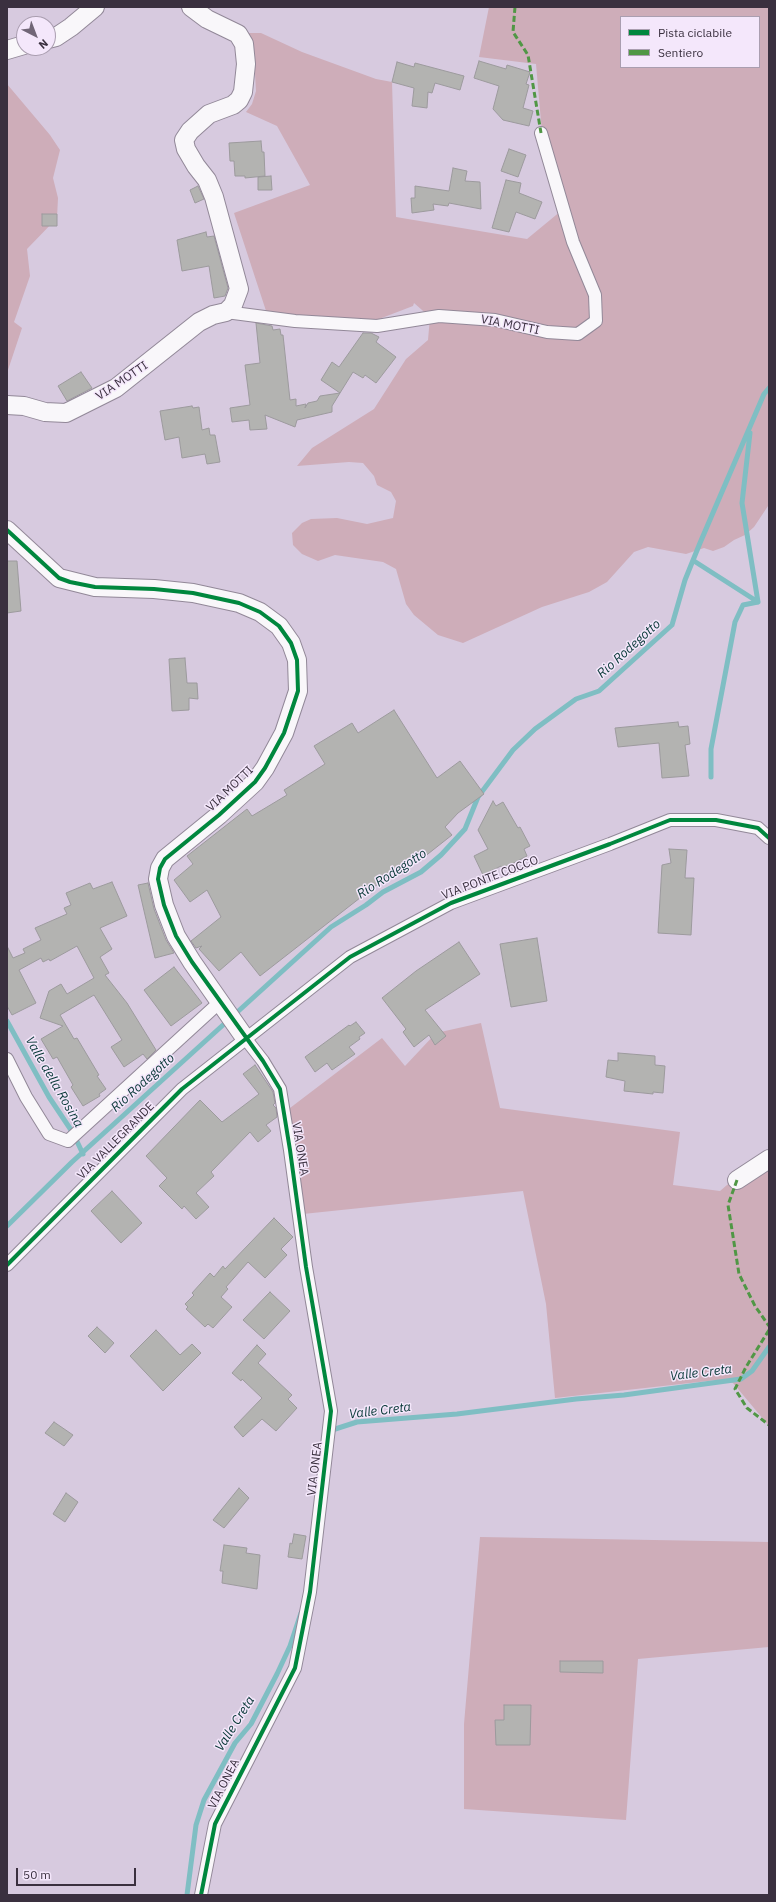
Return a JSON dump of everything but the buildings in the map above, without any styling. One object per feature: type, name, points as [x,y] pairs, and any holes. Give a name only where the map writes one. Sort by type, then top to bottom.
[{"type":"street","points":[[56,37],[71,27],[95,7]]},
{"type":"street","points":[[191,7],[207,19],[238,34],[244,44],[246,64],[243,92],[239,100],[233,105],[209,114],[190,131],[184,140],[186,149],[196,166],[207,180],[214,198],[239,289],[234,305],[226,312]]},
{"type":"street","name":"VIA MOTTI","points":[[7,404],[24,406],[45,412],[66,413],[116,388],[199,322],[213,315],[226,312],[295,321],[377,326],[446,316],[495,320],[547,332],[578,334],[596,320],[595,295],[573,242],[542,133]]},
{"type":"street","name":"VIA MOTTI","points":[[7,530],[60,578],[95,587],[154,589],[185,592],[239,603],[260,612],[279,626],[291,643],[297,660],[298,691],[284,733],[266,768],[255,782],[219,815],[165,858],[160,868],[158,879],[164,905],[176,936],[192,962],[241,1032]]},
{"type":"street","name":"VIA PONTE COCCO","points":[[241,1032],[350,957],[451,902],[610,844],[670,820],[716,820],[758,828],[769,838]]},
{"type":"street","points":[[7,1059],[26,1097],[49,1134],[68,1141],[223,1005]]},
{"type":"street","name":"VIA VALLEGRANDE","points":[[7,1265],[182,1089],[241,1032]]},
{"type":"street","name":"VIA ONEA","points":[[201,1895],[215,1824],[295,1668],[310,1592],[332,1411],[306,1267],[280,1089],[263,1061],[241,1032]]},
{"type":"street","points":[[737,1180],[769,1158]]},
{"type":"shaded area","points":[[489,7],[769,7],[769,501],[768,506],[754,527],[745,535],[724,547],[713,551],[704,548],[686,554],[648,547],[634,552],[607,582],[589,592],[542,607],[463,643],[438,635],[414,615],[406,604],[396,569],[383,562],[335,555],[318,561],[302,554],[293,545],[292,533],[302,523],[311,519],[337,518],[367,524],[393,518],[396,501],[391,492],[377,485],[374,476],[363,463],[349,462],[297,466],[312,448],[374,409],[406,359],[428,340],[430,317],[414,303],[413,306],[353,329],[268,317],[234,213],[310,185],[277,126],[246,112],[252,104],[256,91],[254,56],[245,33],[261,33],[302,52],[376,79],[392,82],[396,217],[527,239],[567,206],[542,133],[536,64],[479,57]]},
{"type":"shaded area","points":[[7,84],[50,135],[60,150],[53,178],[58,198],[57,218],[27,249],[30,276],[14,322],[22,328],[7,373]]},
{"type":"shaded area","points":[[481,1023],[500,1108],[680,1132],[673,1185],[720,1191],[769,1149],[769,1426],[733,1383],[717,1380],[555,1398],[546,1304],[523,1191],[303,1214],[284,1110],[290,1108],[382,1038],[405,1066],[436,1033]]},
{"type":"shaded area","points":[[480,1537],[769,1542],[769,1647],[638,1659],[626,1820],[464,1809],[464,1724]]},
{"type":"waterway","name":"Rio Rodegotto","points":[[7,1226],[72,1162],[331,927],[366,905],[383,892],[421,872],[441,855],[465,829],[478,797],[513,750],[535,729],[576,699],[599,691],[672,625],[685,580],[700,543],[764,394],[769,388]]},
{"type":"waterway","points":[[750,433],[742,503],[758,602]]},
{"type":"waterway","points":[[694,561],[758,602]]},
{"type":"waterway","points":[[711,777],[711,749],[735,622],[743,605],[758,602]]},
{"type":"waterway","name":"Valle della Rosina","points":[[7,1021],[49,1097],[73,1133],[83,1154]]},
{"type":"waterway","name":"Valle Creta","points":[[329,1431],[357,1422],[457,1414],[576,1399],[624,1395],[741,1379],[752,1371],[769,1347]]},
{"type":"waterway","name":"Valle Creta","points":[[187,1895],[196,1825],[204,1800],[235,1743],[251,1724],[277,1674],[290,1646],[301,1613]]},
{"type":"marked path","points":[[515,7],[513,32],[528,55],[541,133]]},
{"type":"marked path","points":[[737,1180],[728,1205],[739,1274],[755,1306],[769,1326]]},
{"type":"marked path","points":[[769,1330],[746,1367],[735,1389],[747,1408],[769,1425]]},
{"type":"cycle path","points":[[7,530],[59,578],[70,582],[95,587],[154,589],[193,593],[239,603],[260,612],[279,626],[291,643],[297,660],[298,691],[284,733],[265,768],[255,782],[219,815],[165,859],[160,868],[158,879],[164,905],[176,936],[192,962],[263,1061],[280,1089],[306,1267],[331,1411],[310,1592],[295,1668],[215,1824],[201,1895]]},
{"type":"cycle path","points":[[7,1265],[182,1089],[350,957],[451,903],[670,820],[716,820],[758,828],[769,838]]}]
